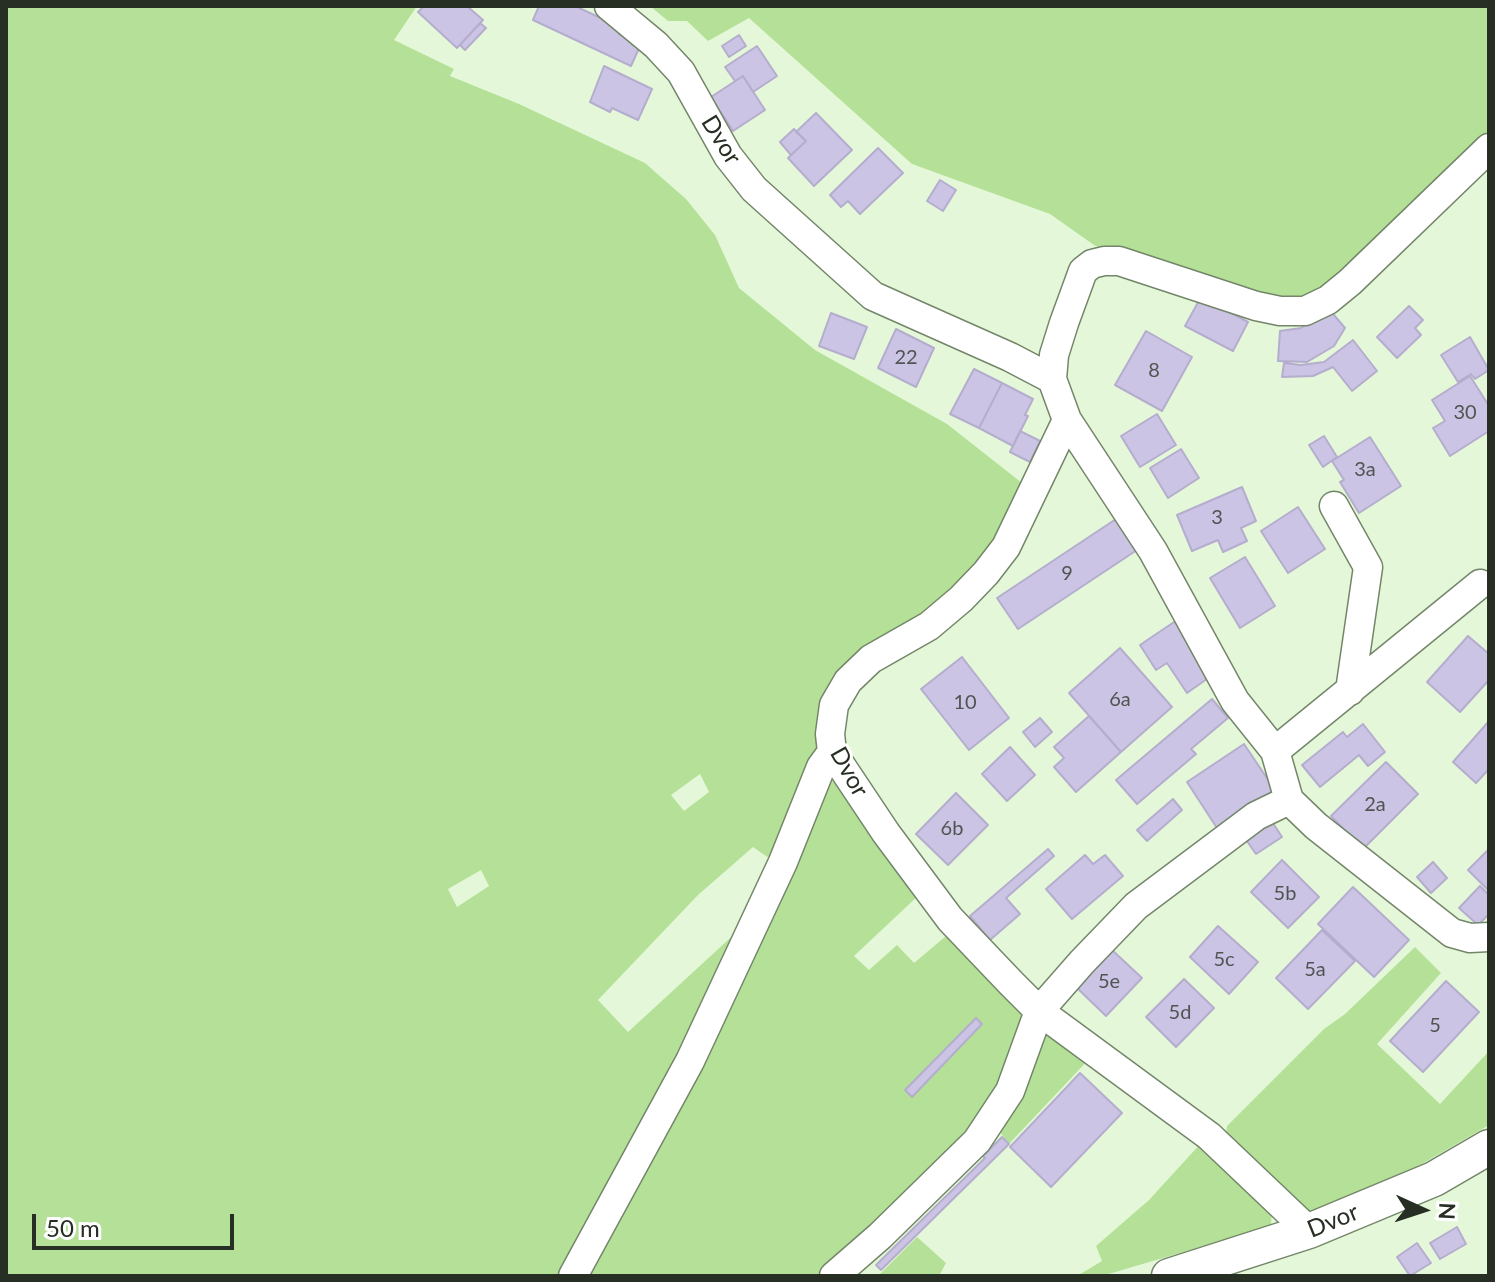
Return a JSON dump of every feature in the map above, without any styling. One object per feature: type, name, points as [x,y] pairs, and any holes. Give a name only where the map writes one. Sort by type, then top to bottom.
[{"type":"street","name":"Dvor","points":[[609,6],[656,45],[681,72],[728,156],[754,189],[873,296],[1052,379]]},
{"type":"street","points":[[1489,148],[1350,282],[1328,300],[1305,311],[1280,311],[1256,306],[1133,264],[1104,261],[1092,264],[1083,271],[1064,323],[1054,355],[1052,379],[1067,420],[1153,551],[1235,701],[1275,751],[1289,800],[1316,826],[1452,933],[1470,938],[1489,937]]},
{"type":"street","name":"Dvor","points":[[1067,420],[1006,547],[986,573],[929,626],[871,659],[848,681],[834,705],[830,734],[832,752],[886,833],[950,919],[1039,1011],[1209,1136],[1309,1231]]},
{"type":"street","points":[[1334,506],[1368,567],[1350,691]]},
{"type":"street","points":[[1275,751],[1480,584]]},
{"type":"street","points":[[573,1276],[690,1061],[783,862],[821,767],[832,752]]},
{"type":"street","points":[[834,1276],[880,1236],[977,1141],[1010,1091],[1039,1011],[1136,906],[1256,816],[1289,800]]},
{"type":"street","name":"Dvor","points":[[1169,1276],[1309,1231],[1434,1179],[1489,1147]]},
{"type":"green space","points":[[6,6],[417,6],[394,40],[454,69],[450,76],[519,104],[645,163],[686,199],[715,235],[739,288],[815,350],[947,424],[1022,483],[999,547],[941,605],[889,640],[821,739],[776,863],[753,847],[698,895],[598,1000],[628,1032],[753,917],[564,1276],[6,1276]],"holes":[[[700,774],[709,792],[684,811],[671,795]],[[481,870],[489,886],[457,907],[448,889]]]},
{"type":"green space","points":[[650,6],[1489,6],[1489,139],[1368,261],[1295,306],[1113,255],[1050,214],[912,164],[749,18],[708,41],[687,21],[668,21]]},
{"type":"green space","points":[[841,781],[920,894],[854,956],[869,970],[897,945],[914,963],[952,931],[1020,1005],[1023,1027],[986,1114],[893,1213],[820,1276],[578,1276],[821,782]]},
{"type":"green space","points":[[1415,947],[1441,973],[1377,1044],[1440,1104],[1489,1051],[1489,1125],[1420,1165],[1365,1191],[1302,1214],[1225,1142],[1227,1126],[1324,1029],[1345,1014]]},
{"type":"green space","points":[[1048,1032],[1092,1056],[1009,1144],[1000,1132],[980,1154],[1040,1036]]},
{"type":"green space","points":[[1202,1142],[1272,1209],[1271,1226],[1102,1276],[1077,1276],[1102,1261],[1096,1246],[1149,1200]]},
{"type":"green space","points":[[917,1237],[946,1263],[939,1276],[878,1276]]},
{"type":"building","points":[[424,6],[467,6],[483,20],[457,48],[418,12]]},
{"type":"building","points":[[539,6],[575,6],[622,28],[619,34],[641,44],[631,66],[533,20]]},
{"type":"building","points":[[480,23],[486,28],[465,50],[460,45]]},
{"type":"building","points":[[739,35],[746,46],[729,57],[722,46]]},
{"type":"building","points":[[757,46],[777,76],[753,92],[743,76],[735,81],[725,67]]},
{"type":"building","points":[[604,66],[652,89],[638,120],[590,102]]},
{"type":"building","points":[[743,76],[765,110],[733,131],[711,97]]},
{"type":"building","points":[[816,113],[852,150],[814,186],[788,158],[806,141],[796,132]]},
{"type":"building","points":[[794,129],[806,141],[791,155],[780,142]]},
{"type":"building","points":[[878,148],[903,173],[860,214],[848,201],[841,207],[830,195]]},
{"type":"building","points":[[940,180],[956,190],[943,211],[927,201]]},
{"type":"building","points":[[1201,297],[1248,322],[1233,351],[1185,326]]},
{"type":"building","points":[[1409,306],[1423,320],[1415,328],[1421,335],[1397,358],[1377,337]]},
{"type":"building","points":[[1328,308],[1345,328],[1334,346],[1307,362],[1278,361],[1280,331],[1301,328]]},
{"type":"building","points":[[831,313],[867,327],[854,359],[819,346]]},
{"type":"building","points":[[896,329],[934,348],[916,387],[878,368]]},
{"type":"building","points":[[1146,331],[1192,357],[1162,411],[1115,385]]},
{"type":"building","points":[[1470,337],[1489,370],[1475,379],[1471,374],[1458,382],[1441,355]]},
{"type":"building","points":[[1353,340],[1377,371],[1352,391],[1333,367],[1313,376],[1282,377],[1284,363],[1301,365],[1324,362]]},
{"type":"building","points":[[974,369],[1002,383],[979,428],[950,414]]},
{"type":"building","points":[[1470,376],[1489,406],[1489,431],[1450,456],[1433,428],[1445,421],[1432,400]]},
{"type":"building","points":[[1002,383],[1033,399],[1013,446],[979,428]]},
{"type":"building","points":[[1157,414],[1176,445],[1140,467],[1121,436]]},
{"type":"building","points":[[1020,431],[1040,441],[1030,462],[1010,452]]},
{"type":"building","points":[[1324,436],[1337,457],[1323,467],[1309,445]]},
{"type":"building","points":[[1370,437],[1401,486],[1359,513],[1340,482],[1344,480],[1332,461]]},
{"type":"building","points":[[1181,449],[1199,478],[1168,498],[1150,468]]},
{"type":"building","points":[[1242,487],[1256,521],[1241,528],[1247,541],[1223,552],[1218,540],[1192,551],[1177,515]]},
{"type":"building","points":[[1298,507],[1325,549],[1288,573],[1261,531]]},
{"type":"building","points":[[1116,519],[1137,550],[1018,629],[997,598]]},
{"type":"building","points":[[1245,557],[1275,606],[1240,628],[1210,578]]},
{"type":"building","points":[[1177,620],[1214,674],[1187,693],[1167,663],[1156,670],[1140,645]]},
{"type":"building","points":[[1468,636],[1489,654],[1489,680],[1460,712],[1427,682]]},
{"type":"building","points":[[1120,648],[1172,707],[1121,752],[1069,693]]},
{"type":"building","points":[[962,657],[1009,718],[969,750],[921,689]]},
{"type":"building","points":[[1212,699],[1228,718],[1191,749],[1196,754],[1137,804],[1116,780]]},
{"type":"building","points":[[1089,716],[1121,752],[1076,792],[1054,767],[1064,758],[1054,747]]},
{"type":"building","points":[[1040,718],[1052,732],[1035,747],[1023,732]]},
{"type":"building","points":[[1489,721],[1489,769],[1476,783],[1453,762]]},
{"type":"building","points":[[1363,724],[1385,752],[1368,766],[1359,755],[1320,787],[1302,765],[1343,732],[1347,737]]},
{"type":"building","points":[[1244,744],[1275,790],[1217,828],[1187,782]]},
{"type":"building","points":[[1010,747],[1035,775],[1007,801],[982,774]]},
{"type":"building","points":[[1386,762],[1418,794],[1363,849],[1331,816]]},
{"type":"building","points":[[956,793],[988,825],[948,865],[916,834]]},
{"type":"building","points":[[1173,799],[1182,810],[1147,841],[1137,830]]},
{"type":"building","points":[[1269,817],[1282,837],[1256,854],[1242,834]]},
{"type":"building","points":[[1048,849],[1054,856],[1006,898],[1020,914],[990,940],[970,916]]},
{"type":"building","points":[[1489,849],[1489,891],[1468,870]]},
{"type":"building","points":[[1085,855],[1093,864],[1105,855],[1123,876],[1072,919],[1046,889]]},
{"type":"building","points":[[1282,860],[1319,897],[1288,928],[1251,892]]},
{"type":"building","points":[[1433,862],[1447,878],[1431,893],[1417,877]]},
{"type":"building","points":[[1480,886],[1489,895],[1489,914],[1478,925],[1459,908]]},
{"type":"building","points":[[1353,887],[1409,940],[1374,977],[1318,924]]},
{"type":"building","points":[[1218,926],[1258,962],[1229,994],[1190,957]]},
{"type":"building","points":[[1322,930],[1355,961],[1308,1009],[1276,978]]},
{"type":"building","points":[[1111,949],[1142,978],[1106,1016],[1075,986]]},
{"type":"building","points":[[1184,979],[1214,1008],[1176,1047],[1146,1017]]},
{"type":"building","points":[[1446,981],[1479,1012],[1423,1072],[1390,1041]]},
{"type":"building","points":[[976,1018],[982,1024],[912,1097],[905,1090]]},
{"type":"building","points":[[1080,1073],[1122,1113],[1051,1187],[1010,1147]]},
{"type":"building","points":[[1002,1137],[1009,1144],[881,1270],[876,1265],[985,1158],[983,1156]]},
{"type":"building","points":[[1457,1227],[1466,1244],[1440,1259],[1430,1243]]},
{"type":"building","points":[[1417,1243],[1431,1263],[1410,1276],[1397,1257]]}]
